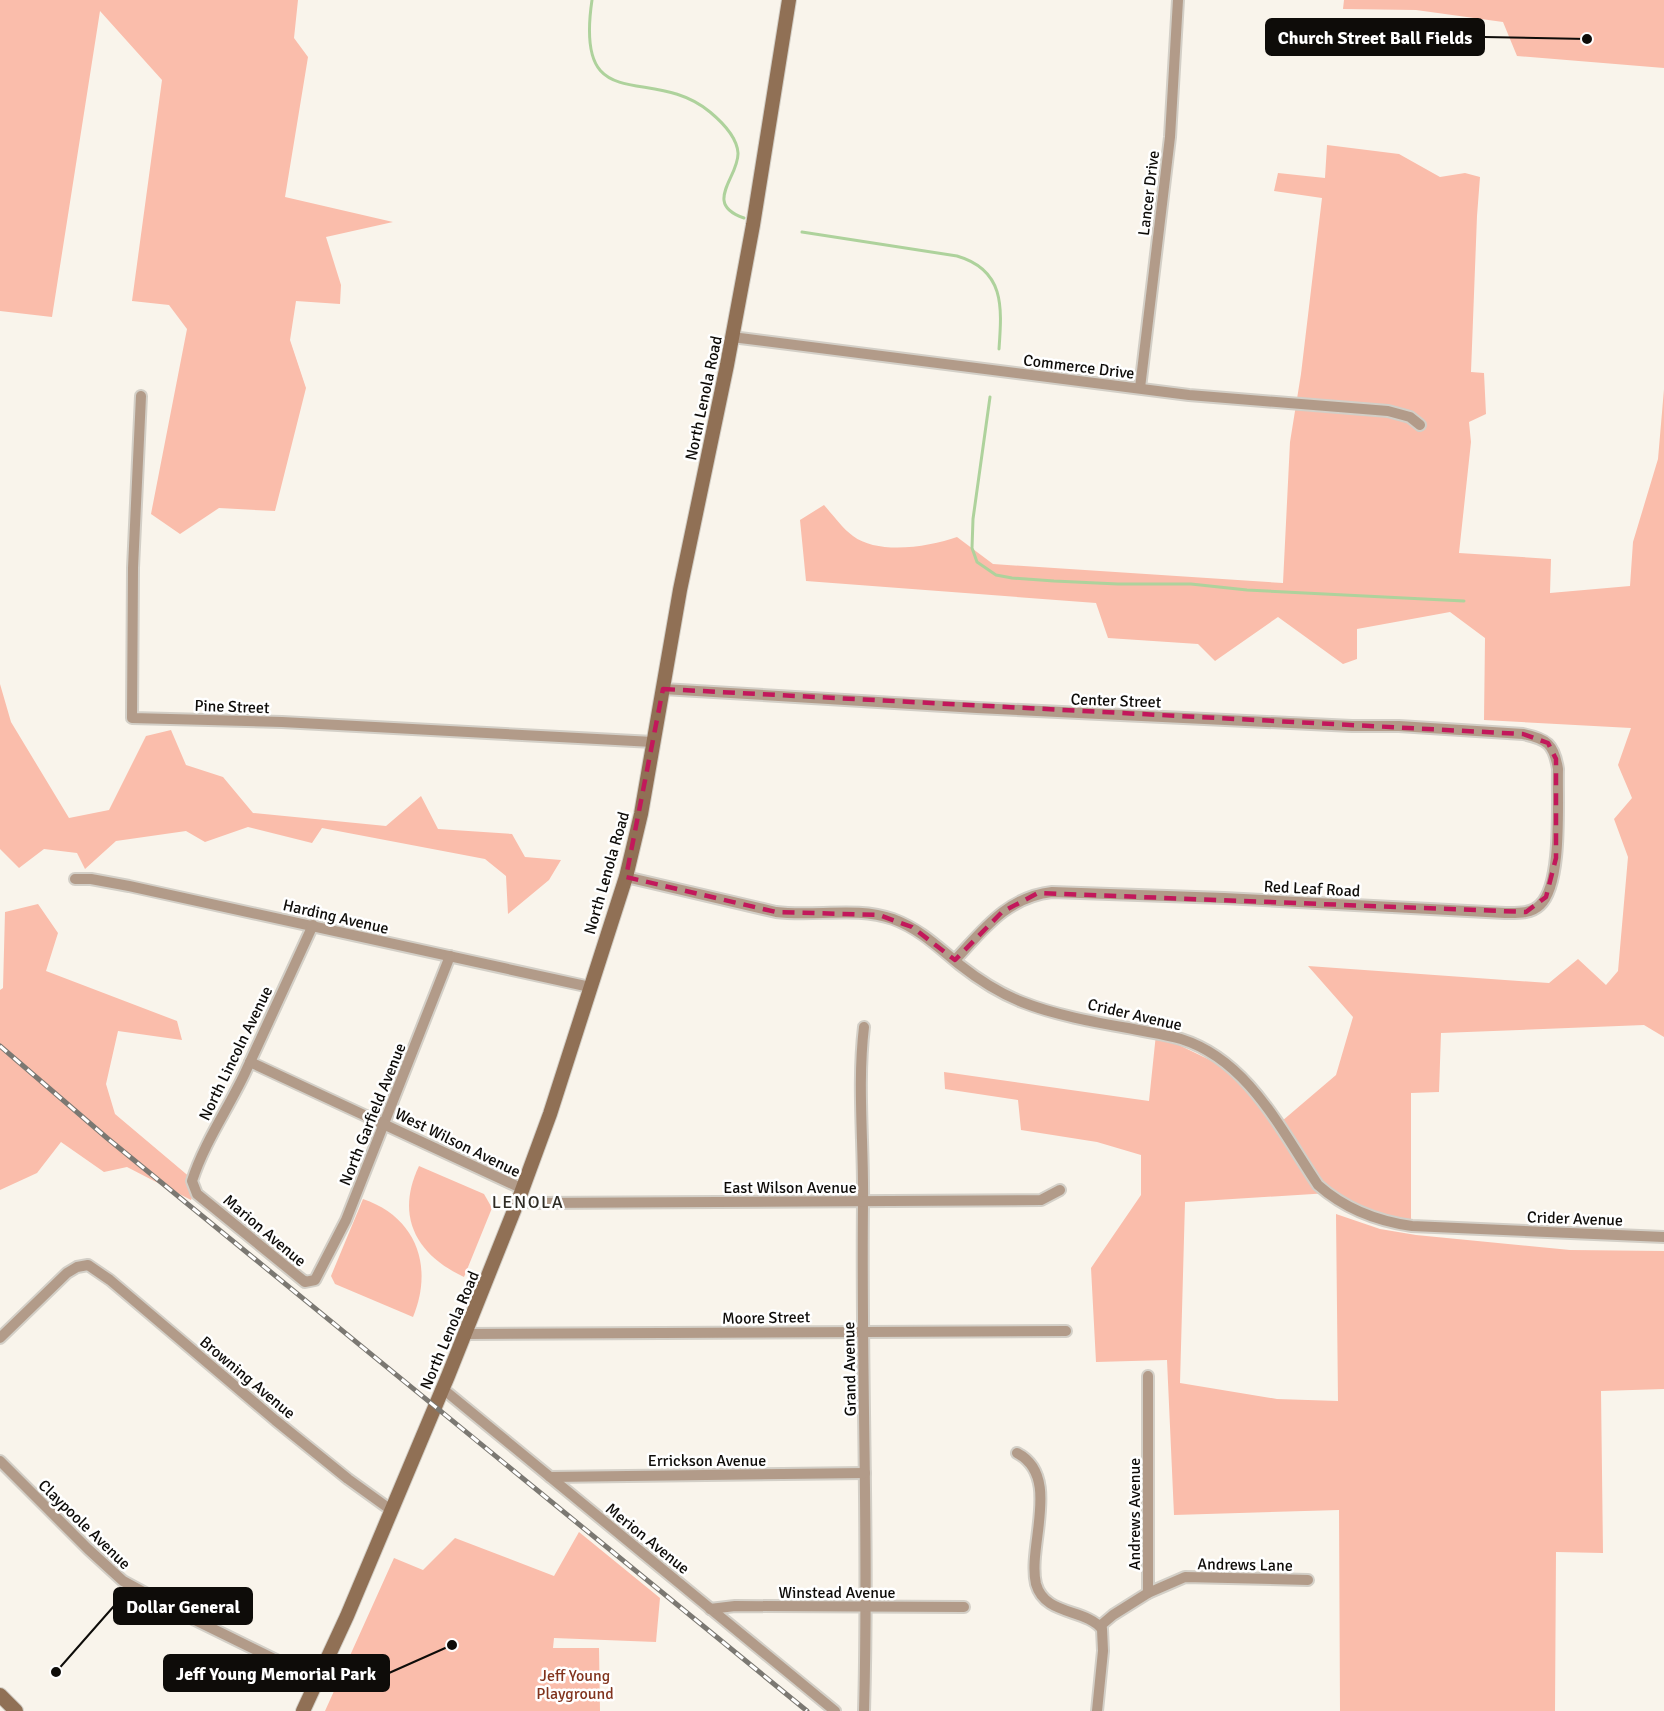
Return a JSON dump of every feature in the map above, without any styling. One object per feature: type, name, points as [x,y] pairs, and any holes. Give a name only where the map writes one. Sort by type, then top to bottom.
[{"type":"main road","name":"North Lenola Road","points":[[303,1711],[347,1616],[466,1334],[550,1114],[626,877],[641,814],[680,590],[762,177],[789,0]]},
{"type":"main road","points":[[0,1695],[16,1711]]},
{"type":"street","name":"Lancer Drive","points":[[1140,388],[1170,137],[1178,0]]},
{"type":"street","name":"Commerce Drive","points":[[732,337],[1255,402],[1388,411],[1410,417],[1420,425]]},
{"type":"street","name":"Pine Street","points":[[141,396],[133,568],[132,718],[282,722],[652,742]]},
{"type":"street","name":"Center Street","points":[[663,689],[977,708],[1352,726],[1399,726],[1523,734],[1540,738],[1548,743],[1556,759]]},
{"type":"street","name":"Red Leaf Road","points":[[955,960],[1013,904],[1024,898],[1052,892],[1224,898],[1505,913],[1534,910],[1541,905],[1551,886],[1556,858],[1558,769],[1556,759]]},
{"type":"street","name":"Crider Avenue","points":[[626,877],[776,912],[879,915],[912,927],[932,940],[990,987],[1025,1003],[1063,1014],[1175,1037],[1209,1051],[1234,1069],[1256,1093],[1318,1185],[1329,1195],[1367,1216],[1412,1226],[1664,1237]]},
{"type":"street","name":"Harding Avenue","points":[[75,879],[102,881],[313,925],[590,987]]},
{"type":"street","name":"North Lincoln Avenue","points":[[197,1194],[192,1181],[195,1172],[250,1062],[313,925]]},
{"type":"street","name":"North Garfield Avenue","points":[[315,1280],[346,1220],[450,956]]},
{"type":"street","name":"Grand Avenue","points":[[864,1027],[861,1062],[863,1201],[861,1252],[865,1473],[864,1711]]},
{"type":"street","name":"West Wilson Avenue","points":[[250,1062],[384,1123],[520,1194]]},
{"type":"street","name":"East Wilson Avenue","points":[[520,1194],[533,1203],[1041,1200],[1060,1190]]},
{"type":"street","name":"Marion Avenue","points":[[197,1194],[298,1278],[305,1282],[315,1280]]},
{"type":"street","name":"Browning Avenue","points":[[0,1338],[67,1273],[77,1267],[87,1265],[110,1280],[301,1441],[391,1510]]},
{"type":"street","name":"Moore Street","points":[[466,1334],[1066,1331]]},
{"type":"street","name":"Andrews Avenue","points":[[1100,1626],[1148,1593],[1148,1376]]},
{"type":"street","name":"Merion Avenue","points":[[442,1389],[835,1711]]},
{"type":"street","points":[[1017,1453],[1027,1460],[1035,1472],[1038,1484],[1041,1509],[1036,1541],[1036,1584],[1041,1593],[1060,1609],[1092,1619],[1102,1629],[1103,1651],[1097,1711]]},
{"type":"street","name":"Claypoole Avenue","points":[[0,1461],[123,1581],[195,1620],[317,1680]]},
{"type":"street","name":"Errickson Avenue","points":[[550,1477],[865,1473]]},
{"type":"street","name":"Andrews Lane","points":[[1148,1593],[1185,1577],[1308,1580]]},
{"type":"street","name":"Winstead Avenue","points":[[710,1609],[735,1606],[964,1607]]},
{"type":"highlighted area","points":[[663,689],[1523,734],[1548,743],[1556,759],[1556,858],[1546,897],[1526,912],[1038,893],[1002,912],[955,960],[912,927],[879,915],[776,912],[626,877]]},
{"type":"green space","points":[[0,0],[298,0],[294,38],[308,57],[285,197],[393,222],[326,237],[341,285],[340,304],[296,301],[290,340],[306,388],[275,511],[219,508],[180,534],[151,514],[187,329],[169,305],[132,301],[162,80],[100,11],[52,317],[0,311]]},
{"type":"green space","points":[[1344,0],[1664,0],[1664,68],[1517,56],[1503,22],[1416,10],[1343,9]]},
{"type":"green space","points":[[1327,145],[1399,154],[1440,177],[1465,173],[1480,177],[1471,372],[1484,373],[1486,414],[1469,422],[1471,442],[1459,553],[1551,559],[1550,593],[1630,586],[1633,542],[1658,459],[1664,389],[1664,1037],[1644,1025],[1441,1033],[1439,1092],[1411,1093],[1411,1224],[1342,1203],[1329,1193],[1185,1202],[1180,1383],[1277,1399],[1338,1401],[1336,1214],[1380,1229],[1416,1235],[1570,1250],[1664,1251],[1664,1389],[1601,1391],[1603,1553],[1556,1552],[1555,1711],[1340,1711],[1339,1510],[1174,1515],[1167,1360],[1096,1362],[1091,1268],[1141,1195],[1141,1155],[1097,1142],[1021,1130],[1018,1100],[945,1089],[944,1072],[1149,1101],[1156,1034],[1239,1074],[1275,1127],[1336,1075],[1353,1017],[1308,966],[1549,983],[1578,959],[1606,985],[1618,971],[1628,857],[1614,819],[1632,798],[1618,765],[1631,728],[1484,720],[1485,638],[1450,612],[1357,629],[1357,659],[1343,664],[1278,617],[1215,661],[1198,644],[1108,638],[1096,603],[806,581],[800,520],[824,505],[853,536],[876,546],[918,546],[957,537],[993,564],[1283,583],[1290,442],[1301,374],[1322,198],[1274,191],[1278,173],[1325,178]]},
{"type":"green space","points":[[0,684],[11,722],[69,818],[109,810],[146,736],[171,730],[186,765],[223,777],[253,813],[386,826],[421,796],[438,829],[512,834],[525,857],[561,860],[549,880],[508,914],[506,876],[485,859],[322,828],[312,843],[248,827],[205,842],[186,831],[116,841],[85,869],[77,853],[44,849],[19,868],[0,849]]},
{"type":"green space","points":[[38,904],[58,933],[46,971],[177,1021],[182,1040],[118,1031],[106,1084],[115,1114],[198,1184],[191,1200],[127,1167],[104,1172],[61,1142],[37,1173],[0,1190],[0,990],[3,988],[5,912]]},
{"type":"green space","points":[[419,1166],[484,1194],[492,1208],[464,1277],[433,1257],[414,1232],[409,1201]]},
{"type":"green space","points":[[363,1199],[381,1207],[396,1218],[408,1231],[416,1246],[422,1280],[413,1317],[335,1284],[331,1276]]},
{"type":"green space","name":"Jeff Young Playground","points":[[579,1532],[660,1598],[656,1642],[554,1638],[553,1648],[599,1648],[600,1711],[325,1711],[394,1558],[423,1570],[455,1538],[554,1576]]},
{"type":"waterway","points":[[592,0],[590,38],[595,62],[606,76],[623,83],[688,98],[710,112],[728,130],[735,141],[738,153],[737,162],[726,189],[725,205],[732,212],[744,218]]},
{"type":"waterway","points":[[802,232],[957,256],[973,262],[984,271],[997,292],[1000,305],[999,349]]},
{"type":"waterway","points":[[990,397],[973,519],[972,548],[977,562],[996,575],[1054,581],[1191,584],[1247,590],[1464,601]]},
{"type":"railway","points":[[0,1046],[107,1138],[807,1711]]},
{"type":"place","name":"Church Street Ball Fields","points":[[1587,39]]},
{"type":"place","name":"Jeff Young Memorial Park","points":[[452,1645]]},
{"type":"place","name":"Dollar General","points":[[56,1672]]},
{"type":"district","name":"LENOLA","points":[[528,1202]]}]
